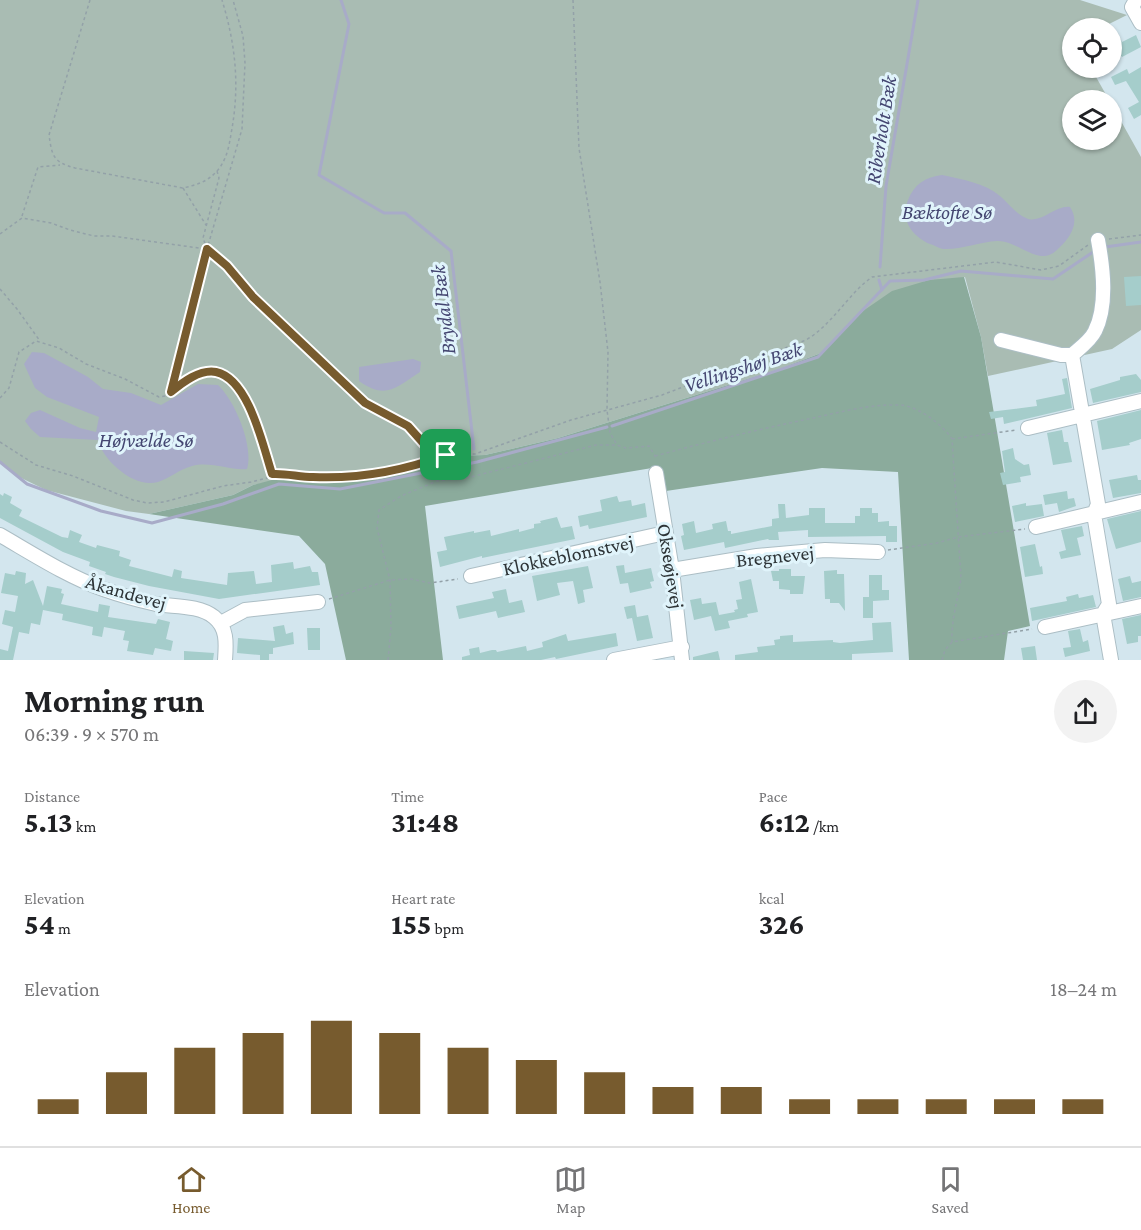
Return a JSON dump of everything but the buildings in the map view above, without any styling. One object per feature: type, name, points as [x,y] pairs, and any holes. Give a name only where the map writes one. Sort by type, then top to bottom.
[{"type":"street","points":[[1134,4],[1141,23]]},
{"type":"street","points":[[1072,355],[1095,331],[1102,309],[1101,254],[1098,240]]},
{"type":"street","points":[[1001,340],[1051,353],[1072,355]]},
{"type":"street","points":[[1072,355],[1098,504],[1094,514],[1109,604],[1103,614],[1111,660]]},
{"type":"street","points":[[1028,428],[1083,417],[1141,401]]},
{"type":"street","name":"Okseøjevej","points":[[656,473],[672,570],[682,654]]},
{"type":"street","points":[[1036,527],[1141,502]]},
{"type":"street","name":"Klokkeblomstvej","points":[[471,576],[665,533]]},
{"type":"street","name":"Åkandevej","points":[[0,536],[70,574],[100,587],[157,604],[200,610],[213,616],[220,623]]},
{"type":"street","name":"Bregnevej","points":[[672,570],[757,556],[825,550],[878,552]]},
{"type":"street","points":[[225,660],[226,638],[220,623],[246,610],[318,602]]},
{"type":"street","points":[[1045,627],[1141,606]]},
{"type":"street","points":[[614,660],[682,654]]},
{"type":"path","points":[[61,165],[54,158],[49,135],[90,0]]},
{"type":"path","points":[[0,234],[22,218],[38,167],[61,165],[183,188],[199,184],[218,171],[228,150],[235,113],[237,74],[230,24],[222,0]]},
{"type":"path","points":[[171,392],[207,249],[242,129],[245,63],[243,36],[232,0]]},
{"type":"path","points":[[573,0],[579,148],[600,282],[608,352],[607,410],[610,433],[617,445]]},
{"type":"path","points":[[218,171],[219,178],[203,238],[207,249],[227,266],[253,297],[365,403],[408,426],[425,445],[446,455]]},
{"type":"path","points":[[183,188],[206,225]]},
{"type":"path","points":[[22,218],[51,223],[94,236],[112,236],[207,249]]},
{"type":"path","points":[[0,442],[36,465],[147,503],[164,502],[223,486],[251,482],[267,478],[272,474],[283,473],[312,477],[384,473],[453,453],[475,454],[571,420],[662,395],[806,340],[818,333],[833,319],[872,277],[996,262],[1041,270],[1059,266],[1085,246],[1098,240],[1141,235]]},
{"type":"path","points":[[0,289],[40,342]]},
{"type":"path","points":[[0,398],[9,388],[19,352],[27,346],[40,342],[59,348],[86,364],[139,386],[159,398],[203,372],[215,372],[235,384],[245,399],[255,420],[272,474]]},
{"type":"path","points":[[387,660],[391,627],[390,580],[377,528],[379,510],[401,496],[437,481],[471,477],[596,445],[617,445],[626,448],[649,446],[655,456],[743,433],[860,408],[902,404],[930,417],[945,429],[952,439],[961,578],[959,597],[951,623],[952,642]]},
{"type":"path","points":[[952,439],[1028,428]]},
{"type":"path","points":[[878,552],[937,543],[958,537],[1036,527]]},
{"type":"path","points":[[318,602],[390,580],[411,579],[430,583],[471,576]]},
{"type":"path","points":[[942,660],[948,644],[952,642],[1045,627]]},
{"type":"green space","points":[[0,0],[1080,0],[1127,15],[1121,18],[1062,18],[1062,78],[1097,78],[1103,90],[1062,90],[1062,150],[1122,150],[1122,123],[1141,157],[1141,330],[1112,349],[988,376],[981,337],[965,277],[863,311],[821,353],[779,369],[558,438],[485,455],[450,456],[377,480],[294,478],[253,485],[233,495],[149,514],[126,511],[46,490],[15,475],[0,461]]},
{"type":"green space","points":[[964,277],[981,337],[1030,626],[1008,631],[1004,660],[909,660],[898,472],[822,468],[666,491],[658,467],[425,506],[443,660],[346,660],[325,564],[299,536],[149,514],[233,495],[253,485],[272,480],[294,478],[377,480],[450,456],[485,455],[558,438],[779,369],[821,353],[863,311],[892,291],[929,280]]},
{"type":"water","name":"Bæktofte Sø","points":[[942,175],[987,188],[1026,218],[1037,219],[1064,207],[1070,207],[1074,218],[1073,228],[1068,238],[1052,254],[1045,256],[1033,254],[1003,241],[956,248],[939,248],[924,241],[913,232],[907,221],[906,207],[917,186],[926,180]]},
{"type":"water","name":"Højvælde Sø","points":[[32,352],[44,353],[88,377],[103,389],[131,393],[161,405],[198,384],[218,385],[231,402],[242,424],[248,448],[247,469],[199,465],[188,467],[158,482],[149,483],[121,472],[106,456],[98,440],[40,437],[25,421],[31,413],[40,410],[80,428],[96,432],[99,417],[47,397],[35,388],[24,364]]},
{"type":"water","points":[[413,359],[421,362],[420,372],[390,390],[376,390],[359,381],[359,367]]},
{"type":"waterway","name":"Brydal Bæk","points":[[341,0],[349,24],[319,175],[384,213],[405,213],[451,251],[474,449]]},
{"type":"waterway","name":"Riberholt Bæk","points":[[880,267],[886,186],[918,0]]},
{"type":"waterway","name":"Vellingshøj Bæk","points":[[1105,247],[1141,242]]},
{"type":"waterway","name":"Vellingshøj Bæk","points":[[612,426],[818,357],[890,281],[924,280],[961,271],[1053,279],[1096,250]]},
{"type":"waterway","name":"Riberholt Bæk","points":[[879,280],[882,290]]},
{"type":"waterway","name":"Vellingshøj Bæk","points":[[0,462],[27,484],[101,511],[152,523],[223,504],[279,484],[340,489],[477,462],[607,427]]},
{"type":"route","points":[[207,249],[227,266],[253,297],[365,403],[408,426],[425,445],[446,455],[384,473],[332,477],[272,474],[255,420],[235,384],[215,372],[203,372],[181,383],[171,392],[207,249]]}]
